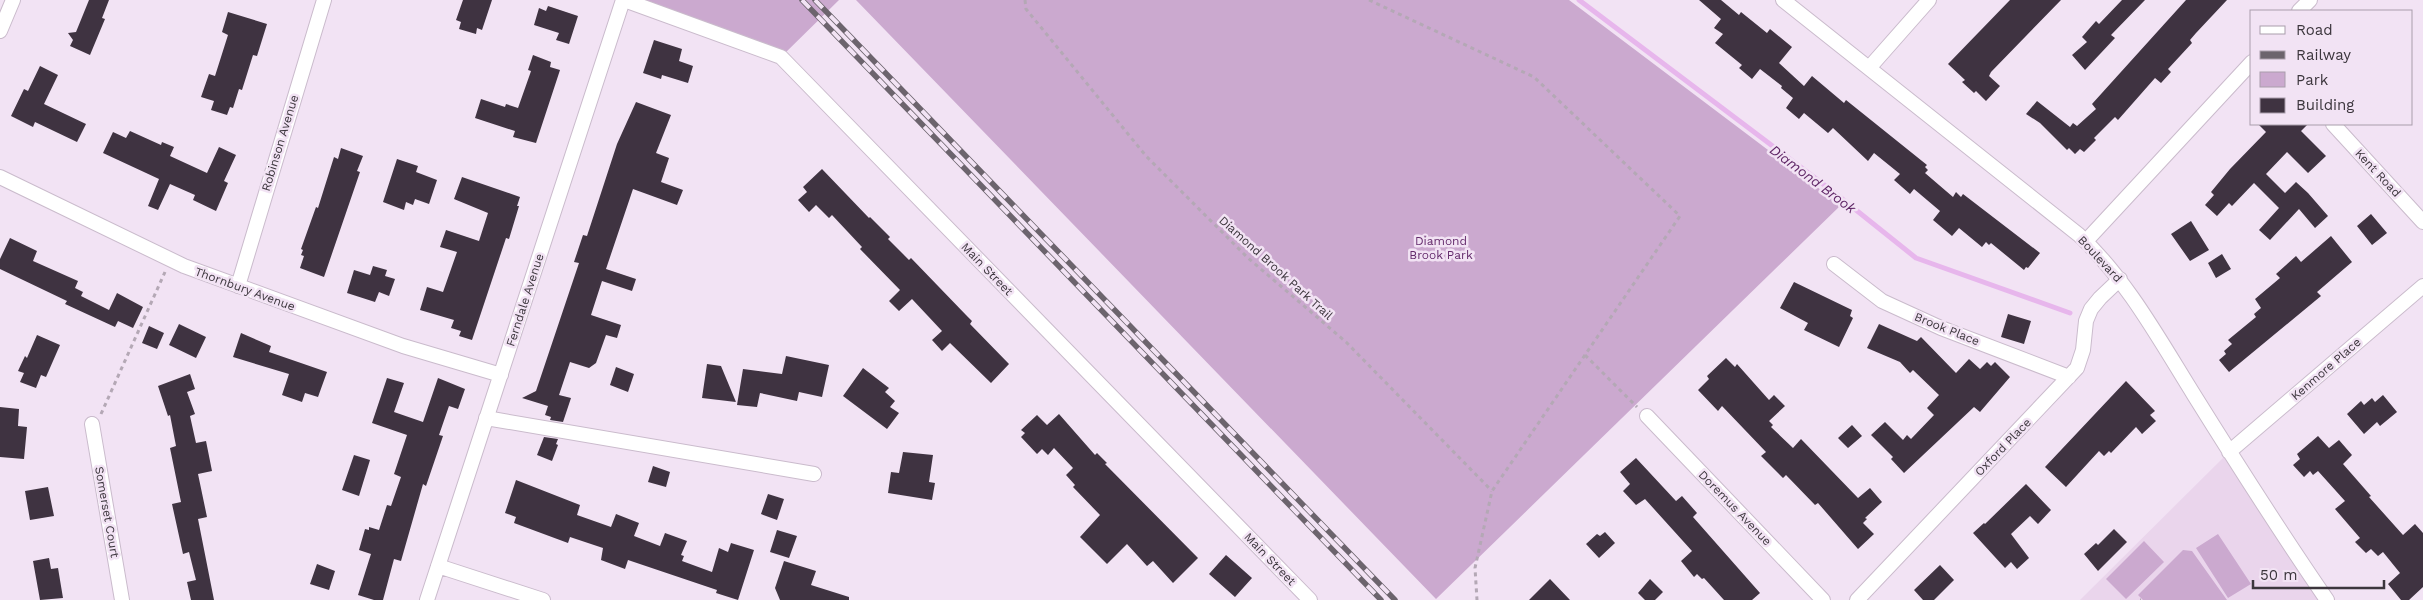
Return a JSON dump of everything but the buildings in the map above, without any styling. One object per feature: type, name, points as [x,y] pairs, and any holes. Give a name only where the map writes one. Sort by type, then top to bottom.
[{"type":"street","points":[[0,32],[13,0]]},
{"type":"street","name":"Robinson Avenue","points":[[238,286],[324,0]]},
{"type":"street","name":"Ferndale Avenue","points":[[427,600],[624,0]]},
{"type":"street","name":"Main Street","points":[[624,0],[781,57],[1310,600]]},
{"type":"street","name":"Boulevard","points":[[1783,0],[2086,241],[2120,280],[2326,600]]},
{"type":"street","points":[[1869,68],[1929,0]]},
{"type":"street","points":[[2300,10],[2310,0]]},
{"type":"street","points":[[2086,241],[2250,64]]},
{"type":"street","name":"Kent Road","points":[[2334,125],[2423,222]]},
{"type":"street","name":"Thornbury Avenue","points":[[0,177],[170,260],[403,346],[501,375]]},
{"type":"street","name":"Brook Place","points":[[1834,264],[1882,301],[1942,328],[2069,377]]},
{"type":"street","name":"Oxford Place","points":[[1857,600],[2077,368],[2084,350],[2086,321],[2091,309],[2120,280]]},
{"type":"street","name":"Kenmore Place","points":[[2229,452],[2423,286]]},
{"type":"street","name":"Doremus Avenue","points":[[1647,416],[1823,600]]},
{"type":"street","points":[[486,418],[814,474]]},
{"type":"street","name":"Somerset Court","points":[[93,428],[122,600]]},
{"type":"street","points":[[438,566],[543,600]]},
{"type":"path","name":"Diamond Brook Park Trail","points":[[1025,0],[1026,9],[1146,156],[1248,258],[1346,342],[1492,490]]},
{"type":"path","points":[[1369,0],[1534,77],[1680,216],[1492,490],[1474,568],[1477,600]]},
{"type":"path","points":[[93,428],[170,260]]},
{"type":"path","points":[[1585,355],[1647,416]]},
{"type":"shaded area","points":[[2229,452],[2325,600],[2080,600]]},
{"type":"green space","points":[[624,0],[839,0],[781,57]]},
{"type":"green space","name":"Diamond Brook Park","points":[[856,0],[1569,0],[1841,205],[1436,599]]},
{"type":"green space","points":[[2218,534],[2251,584],[2228,598],[2196,548]]},
{"type":"green space","points":[[2144,541],[2164,562],[2126,599],[2106,579]]},
{"type":"green space","points":[[2183,550],[2192,551],[2227,600],[2143,600],[2138,595]]},
{"type":"waterway","name":"Diamond Brook","points":[[1579,0],[1831,190],[1916,258],[2070,313]]},
{"type":"railway","points":[[802,0],[1381,600]]},
{"type":"railway","points":[[815,0],[1395,600]]}]
